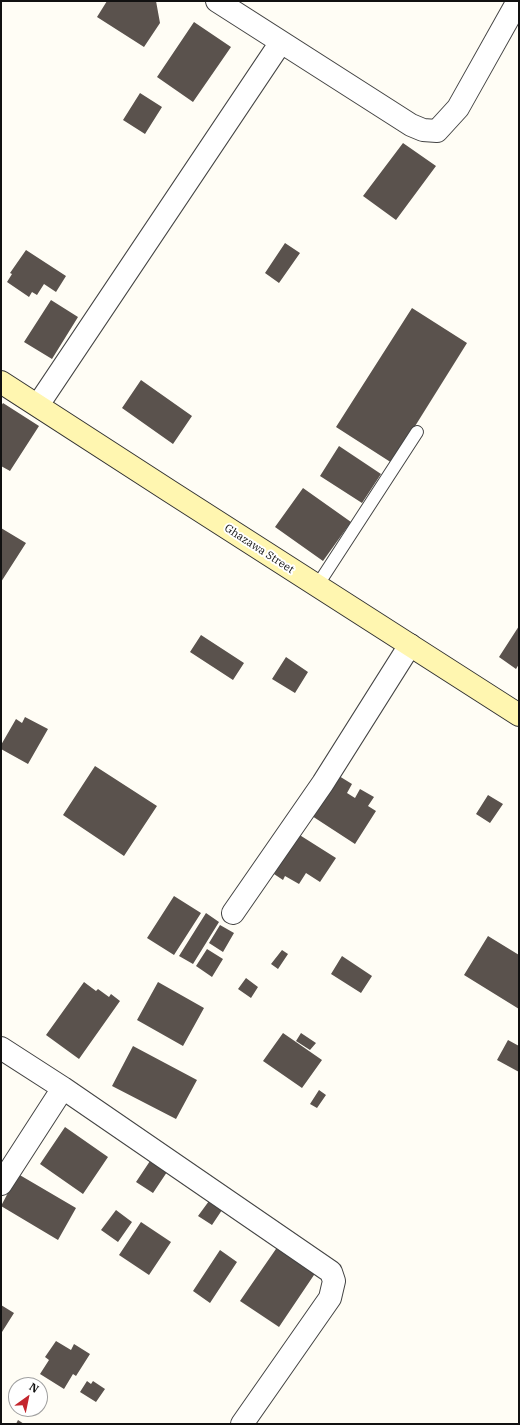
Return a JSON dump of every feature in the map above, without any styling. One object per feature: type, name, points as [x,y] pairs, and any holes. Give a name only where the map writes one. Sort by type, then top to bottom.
[{"type":"main road","name":"Ghazawa Street","points":[[1,382],[519,715]]},
{"type":"street","points":[[217,1],[411,125],[423,130],[437,131],[458,108],[518,1]]},
{"type":"street","points":[[38,405],[281,42]]},
{"type":"street","points":[[233,913],[323,783],[410,645]]},
{"type":"street","points":[[1,1048],[63,1088],[331,1272],[334,1281],[330,1298],[242,1424]]},
{"type":"street","points":[[1,1184],[63,1088]]},
{"type":"lane","points":[[317,586],[417,432]]},
{"type":"building","points":[[107,1],[156,1],[160,23],[144,47],[97,17]]},
{"type":"building","points":[[194,22],[231,47],[193,102],[157,77]]},
{"type":"building","points":[[140,93],[162,107],[145,134],[123,120]]},
{"type":"building","points":[[403,143],[436,166],[396,220],[363,196]]},
{"type":"building","points":[[285,243],[300,253],[279,283],[265,273]]},
{"type":"building","points":[[26,250],[66,276],[56,292],[44,284],[37,295],[32,292],[29,297],[7,282],[12,274],[10,273]]},
{"type":"building","points":[[51,300],[78,317],[52,359],[24,342]]},
{"type":"building","points":[[412,308],[467,343],[392,463],[336,427]]},
{"type":"building","points":[[141,380],[192,416],[173,444],[122,408]]},
{"type":"building","points":[[3,403],[39,426],[10,471],[1,466],[1,406]]},
{"type":"building","points":[[339,446],[381,474],[362,503],[320,476]]},
{"type":"building","points":[[303,488],[351,522],[323,561],[275,527]]},
{"type":"building","points":[[1,528],[26,543],[1,582]]},
{"type":"building","points":[[519,626],[519,664],[516,669],[499,657]]},
{"type":"building","points":[[201,635],[244,663],[233,680],[190,652]]},
{"type":"building","points":[[286,657],[308,672],[295,693],[272,679]]},
{"type":"building","points":[[25,717],[48,729],[28,764],[1,749],[1,745],[16,719],[22,723]]},
{"type":"building","points":[[95,766],[157,806],[124,856],[63,815]]},
{"type":"building","points":[[339,776],[352,784],[347,793],[355,798],[360,789],[374,797],[368,806],[376,811],[355,844],[312,816]]},
{"type":"building","points":[[488,795],[503,804],[490,823],[476,814]]},
{"type":"building","points":[[298,834],[336,858],[320,882],[306,873],[299,884],[285,876],[283,880],[274,874]]},
{"type":"building","points":[[174,896],[201,913],[174,955],[147,938]]},
{"type":"building","points":[[206,913],[219,922],[193,964],[179,956]]},
{"type":"building","points":[[220,925],[234,933],[223,952],[209,943]]},
{"type":"building","points":[[488,936],[519,955],[519,1009],[464,975]]},
{"type":"building","points":[[207,949],[223,959],[212,977],[196,966]]},
{"type":"building","points":[[282,950],[288,954],[278,969],[271,964]]},
{"type":"building","points":[[342,956],[372,976],[361,993],[331,974]]},
{"type":"building","points":[[246,978],[258,987],[251,998],[238,989]]},
{"type":"building","points":[[84,982],[96,991],[98,989],[109,997],[111,994],[120,1001],[79,1059],[46,1035]]},
{"type":"building","points":[[158,982],[204,1008],[183,1046],[137,1020]]},
{"type":"building","points":[[283,1033],[322,1060],[302,1088],[263,1061]]},
{"type":"building","points":[[301,1033],[316,1043],[310,1050],[296,1041]]},
{"type":"building","points":[[508,1040],[519,1046],[519,1072],[497,1060]]},
{"type":"building","points":[[133,1046],[197,1080],[176,1119],[112,1086]]},
{"type":"building","points":[[319,1090],[326,1095],[317,1108],[310,1104]]},
{"type":"building","points":[[65,1127],[108,1157],[83,1194],[40,1164]]},
{"type":"building","points":[[150,1161],[167,1172],[153,1193],[136,1182]]},
{"type":"building","points":[[18,1174],[76,1208],[58,1240],[1,1206]]},
{"type":"building","points":[[209,1201],[222,1210],[212,1225],[198,1216]]},
{"type":"building","points":[[116,1210],[132,1222],[118,1242],[101,1230]]},
{"type":"building","points":[[141,1222],[171,1242],[149,1275],[119,1255]]},
{"type":"building","points":[[278,1246],[316,1272],[279,1327],[240,1301]]},
{"type":"building","points":[[220,1250],[237,1262],[210,1303],[193,1291]]},
{"type":"building","points":[[1,1305],[14,1313],[2,1332],[1,1331]]},
{"type":"building","points":[[56,1341],[71,1350],[74,1344],[90,1354],[76,1376],[73,1374],[64,1389],[48,1379],[48,1377],[40,1374],[49,1360],[45,1357]]},
{"type":"building","points":[[87,1381],[91,1384],[93,1381],[105,1389],[96,1402],[80,1392]]},
{"type":"building","points":[[18,1420],[24,1424],[16,1424]]}]
